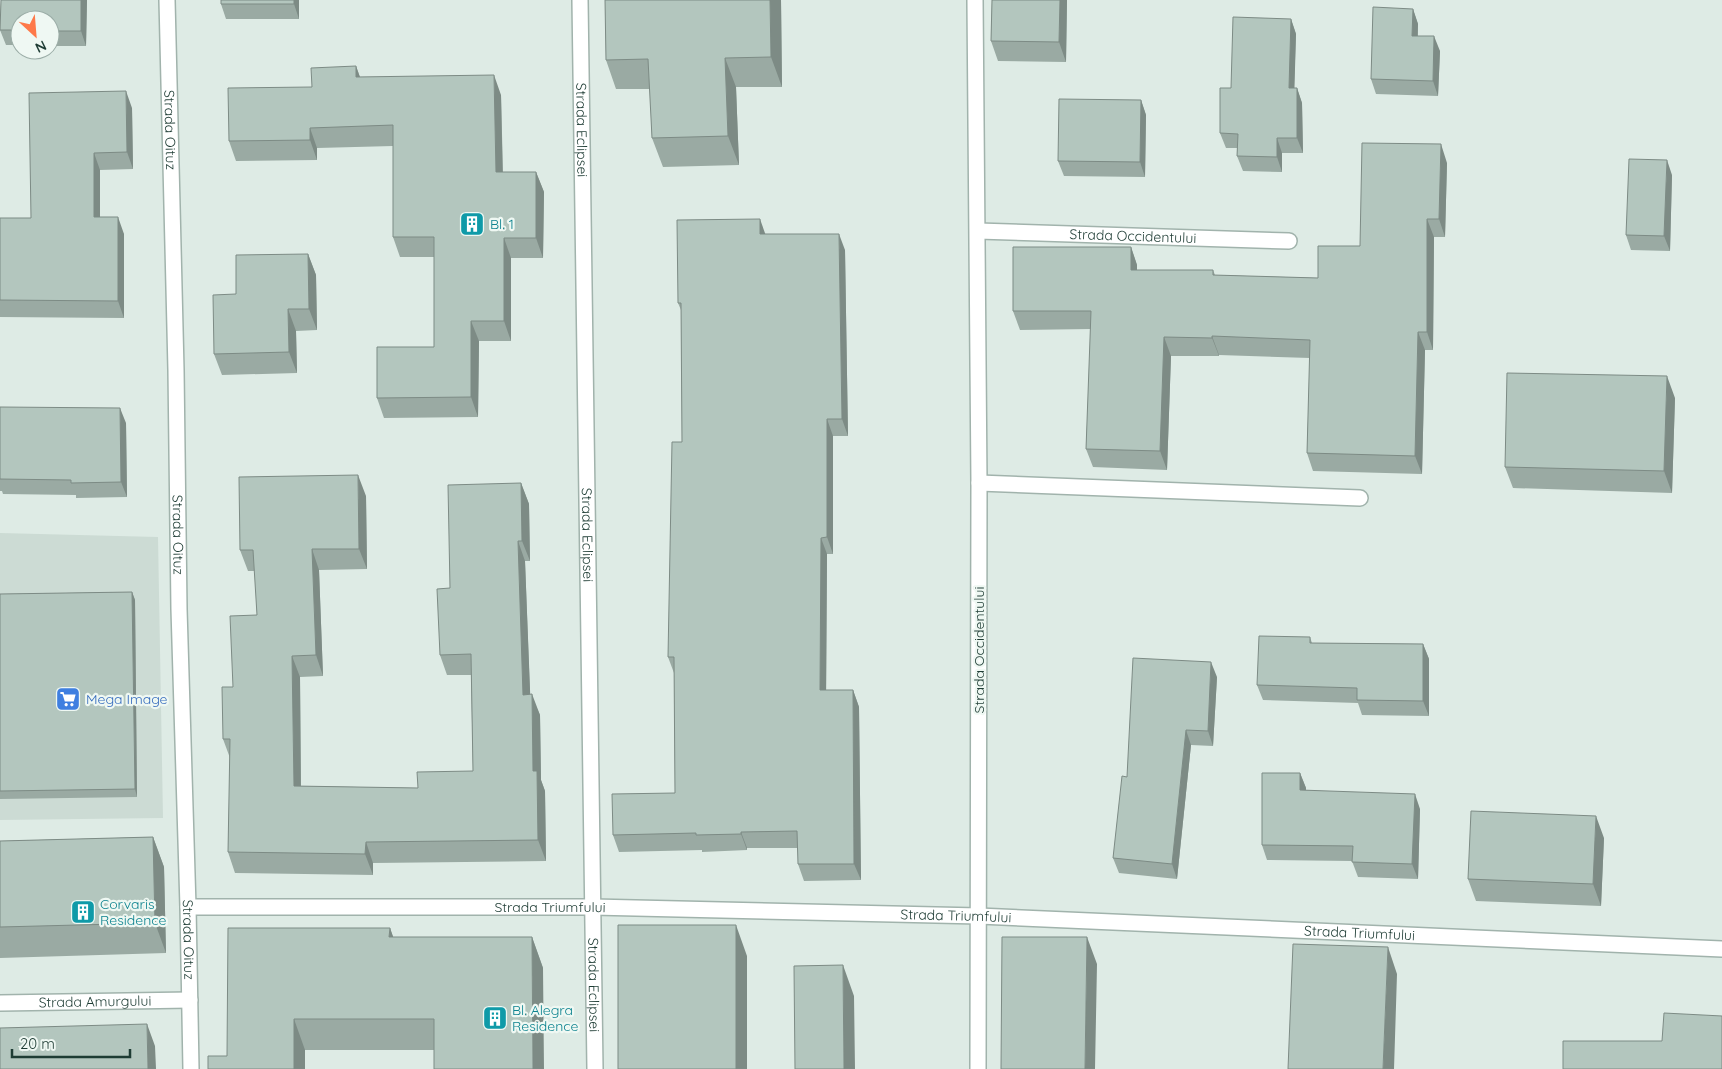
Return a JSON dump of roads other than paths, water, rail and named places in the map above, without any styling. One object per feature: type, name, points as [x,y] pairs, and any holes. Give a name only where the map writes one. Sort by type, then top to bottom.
[{"type":"street","name":"Strada Oituz","points":[[167,0],[176,370],[179,609],[191,1069]]},
{"type":"street","name":"Strada Eclipsei","points":[[580,0],[595,1069]]},
{"type":"street","name":"Strada Occidentului","points":[[975,0],[979,483],[978,1069]]},
{"type":"street","name":"Strada Occidentului","points":[[978,230],[1289,241]]},
{"type":"street","points":[[979,483],[1360,498]]},
{"type":"street","name":"Strada Triumfului","points":[[188,907],[593,907],[979,916],[1722,949]]},
{"type":"street","name":"Strada Amurgului","points":[[0,1003],[190,1000]]},
{"type":"place","name":"Bl. 1","points":[[472,224]]},
{"type":"place","name":"Mega Image","points":[[68,699]]},
{"type":"place","name":"Corvaris Residence","points":[[83,912]]},
{"type":"place","name":"Bl. Alegra Residence","points":[[495,1018]]}]
